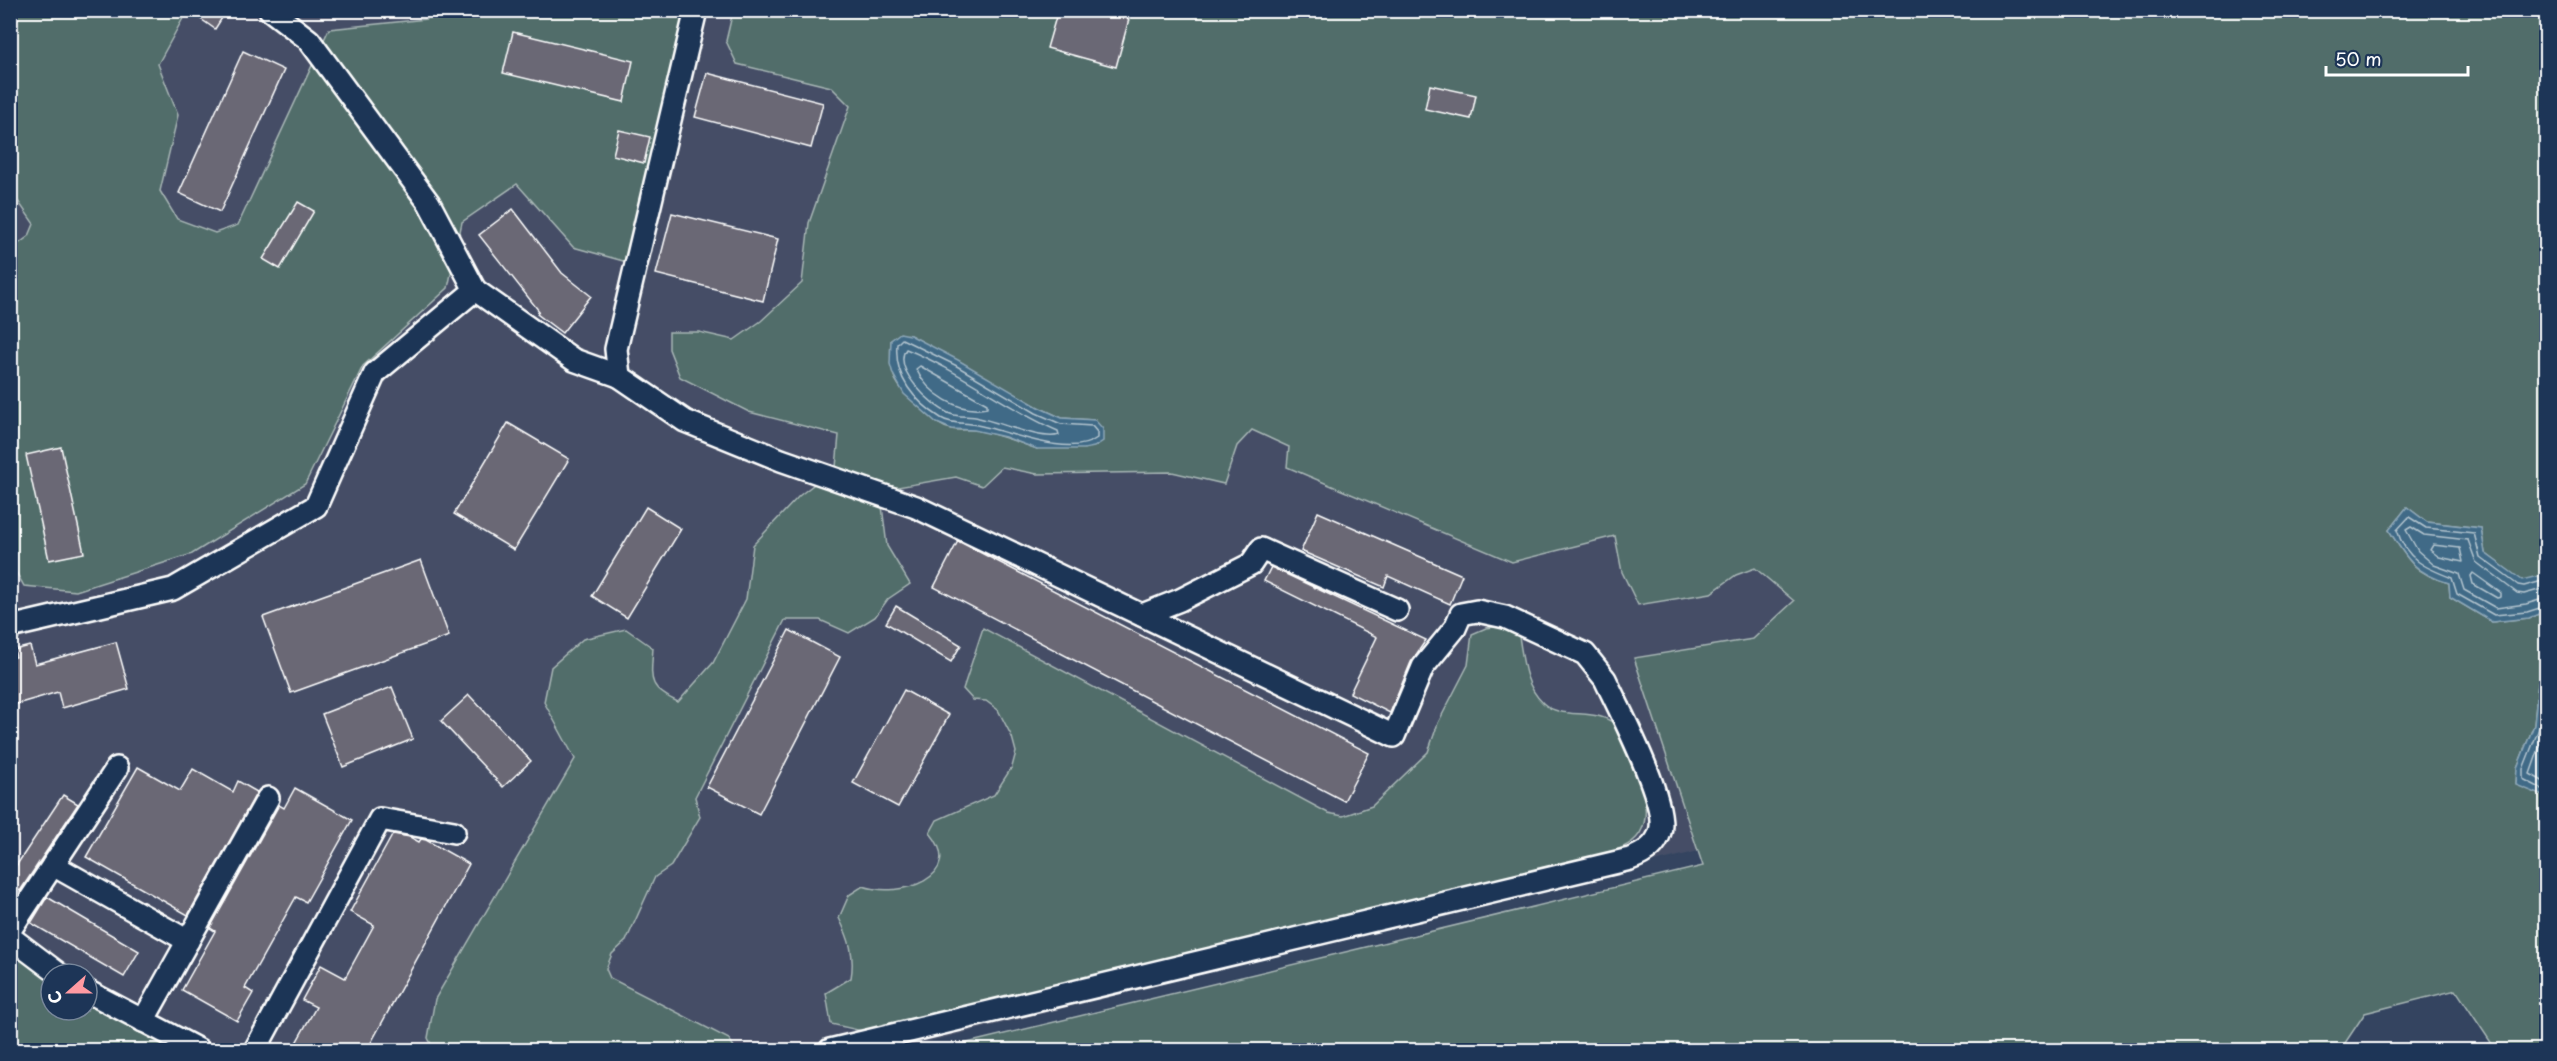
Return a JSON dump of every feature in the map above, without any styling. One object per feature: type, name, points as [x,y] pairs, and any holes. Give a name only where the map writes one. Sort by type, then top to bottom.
[{"type":"lane","points":[[270,10],[309,40],[422,193],[475,290],[574,360],[619,376],[685,421],[781,460],[916,507],[1394,736],[1423,667],[1455,628],[1461,614],[1477,611],[1505,617],[1585,654],[1597,665],[1659,801],[1661,830],[1648,849],[1630,859],[830,1050]]},
{"type":"lane","points":[[619,376],[616,349],[696,10]]},
{"type":"lane","points":[[10,627],[173,589],[316,506],[375,373],[475,290]]},
{"type":"lane","points":[[1142,615],[1180,600],[1251,564],[1261,549],[1397,610]]},
{"type":"lane","points":[[10,930],[117,768]]},
{"type":"lane","points":[[143,1021],[268,798]]},
{"type":"lane","points":[[255,1050],[380,819],[454,832]]},
{"type":"lane","points":[[53,865],[188,941]]},
{"type":"lane","points":[[10,937],[43,962]]},
{"type":"lane","points":[[99,997],[199,1050]]},
{"type":"shaded area","points":[[10,11],[2546,11],[2546,650],[1699,851],[896,1050],[11,1050]],"holes":[[[983,628],[1328,813],[1343,816],[1372,806],[1428,752],[1438,723],[1468,665],[1472,634],[1521,646],[1522,663],[1535,693],[1545,705],[1559,711],[1591,714],[1619,728],[1564,864],[875,1034],[845,1029],[826,993],[851,978],[854,963],[851,946],[839,918],[863,886],[892,892],[921,883],[933,874],[940,860],[937,820],[994,795],[1012,767],[1016,752],[1012,737],[998,710],[986,701],[972,700]]]},
{"type":"green space","points":[[11,11],[187,11],[158,64],[178,115],[160,191],[177,219],[215,233],[238,225],[329,29],[426,19],[428,11],[686,11],[627,262],[573,247],[517,184],[462,222],[448,288],[363,366],[305,484],[192,554],[76,591],[24,586],[11,563],[10,250],[29,236],[34,224],[11,191]]},
{"type":"green space","points":[[733,11],[2546,11],[2546,574],[2522,581],[2485,553],[2481,528],[2427,522],[2407,507],[2389,530],[2413,564],[2428,575],[2449,583],[2450,597],[2492,622],[2529,618],[2546,611],[2546,681],[2538,683],[2534,725],[2517,768],[2516,784],[2546,797],[2546,1050],[2496,1050],[2456,990],[2365,1013],[2343,1046],[2302,1050],[2170,1047],[2169,1050],[938,1050],[1703,866],[1634,658],[1753,639],[1794,601],[1755,568],[1736,575],[1711,593],[1638,605],[1622,572],[1615,536],[1512,562],[1287,467],[1289,447],[1252,430],[1237,446],[1224,484],[1172,472],[1037,474],[1002,467],[982,486],[956,477],[880,490],[887,546],[910,584],[888,599],[875,617],[849,633],[820,620],[785,620],[695,797],[700,817],[671,866],[655,877],[626,941],[612,954],[606,969],[610,978],[729,1039],[736,1050],[434,1050],[428,1038],[435,999],[575,759],[544,702],[551,667],[583,639],[626,629],[653,648],[653,681],[661,692],[678,702],[713,663],[746,599],[753,545],[799,496],[836,467],[839,435],[749,412],[680,377],[669,349],[669,332],[699,332],[734,340],[761,321],[802,283],[809,223],[850,106],[831,87],[737,64],[726,41]],"holes":[[[910,335],[1038,407],[1062,418],[1095,420],[1037,449],[983,431],[947,428],[936,422],[896,382],[891,365],[891,340]]]},
{"type":"green space","points":[[1502,626],[1518,631],[1531,687],[1543,703],[1560,712],[1601,717],[1611,721],[1622,732],[1637,766],[1645,802],[1645,820],[1640,833],[1631,842],[1619,849],[1564,864],[875,1034],[831,1024],[826,993],[851,978],[850,947],[839,918],[849,895],[863,886],[878,889],[910,887],[935,873],[940,862],[939,848],[930,833],[937,820],[994,795],[1012,767],[1016,752],[1012,737],[998,710],[986,701],[973,700],[963,689],[983,628],[1328,813],[1343,816],[1372,806],[1428,752],[1438,723],[1468,665],[1472,634],[1486,628]]},
{"type":"green space","points":[[10,952],[39,968],[39,1022],[99,1022],[99,1002],[185,1050],[11,1050]]},
{"type":"water","points":[[900,333],[910,335],[958,360],[1038,407],[1062,418],[1095,420],[1103,429],[1103,441],[1094,447],[1084,449],[1037,449],[1005,437],[974,430],[951,429],[937,423],[904,394],[893,374],[890,364],[891,340]]},
{"type":"water","points":[[2407,507],[2427,522],[2481,528],[2485,553],[2522,580],[2546,574],[2546,611],[2529,618],[2492,622],[2450,597],[2449,583],[2428,575],[2413,564],[2389,530]]},
{"type":"water","points":[[2546,681],[2546,797],[2516,785],[2517,768],[2534,725],[2538,683]]},
{"type":"building","points":[[188,10],[227,10],[215,29]]},
{"type":"building","points":[[1058,10],[1099,10],[1129,19],[1116,67],[1047,48]]},
{"type":"building","points":[[513,32],[633,61],[624,102],[503,73]]},
{"type":"building","points":[[243,51],[284,70],[220,212],[179,193]]},
{"type":"building","points":[[707,73],[823,103],[811,148],[695,117]]},
{"type":"building","points":[[1430,85],[1476,95],[1471,119],[1425,109]]},
{"type":"building","points":[[619,130],[650,137],[644,163],[613,155]]},
{"type":"building","points":[[298,202],[314,211],[280,269],[263,259]]},
{"type":"building","points":[[513,209],[562,273],[591,296],[562,333],[537,314],[539,311],[479,235]]},
{"type":"building","points":[[672,213],[778,239],[763,301],[656,274]]},
{"type":"building","points":[[508,423],[569,459],[514,550],[454,514]]},
{"type":"building","points":[[61,447],[84,553],[49,560],[26,455]]},
{"type":"building","points":[[646,507],[681,529],[627,618],[592,596]]},
{"type":"building","points":[[1318,512],[1462,575],[1450,604],[1388,576],[1384,587],[1301,551]]},
{"type":"building","points":[[958,541],[1369,753],[1344,801],[934,587]]},
{"type":"building","points":[[421,560],[449,636],[291,693],[263,617]]},
{"type":"building","points":[[1271,567],[1426,640],[1411,662],[1390,713],[1350,693],[1377,637],[1264,581]]},
{"type":"building","points":[[896,606],[961,645],[951,662],[886,623]]},
{"type":"building","points":[[789,630],[840,657],[759,814],[707,787]]},
{"type":"building","points":[[116,642],[129,689],[62,708],[58,692],[10,706],[10,658],[16,657],[14,650],[30,646],[35,664]]},
{"type":"building","points":[[392,687],[413,739],[343,767],[322,714]]},
{"type":"building","points":[[904,690],[949,715],[898,807],[853,783]]},
{"type":"building","points":[[469,695],[531,761],[503,787],[441,721]]},
{"type":"building","points":[[138,767],[180,791],[193,769],[233,792],[238,781],[257,792],[188,915],[86,857]]},
{"type":"building","points":[[295,788],[352,820],[306,902],[296,897],[245,988],[253,993],[237,1021],[182,990],[215,931],[210,928],[279,805],[284,808]]},
{"type":"building","points":[[63,795],[78,804],[20,891],[10,885],[10,875]]},
{"type":"building","points":[[393,834],[410,837],[419,842],[421,839],[426,840],[469,864],[367,1050],[292,1050],[316,1007],[302,1000],[321,965],[345,978],[374,925],[350,912]]},
{"type":"building","points":[[47,897],[139,951],[124,977],[31,923]]}]
